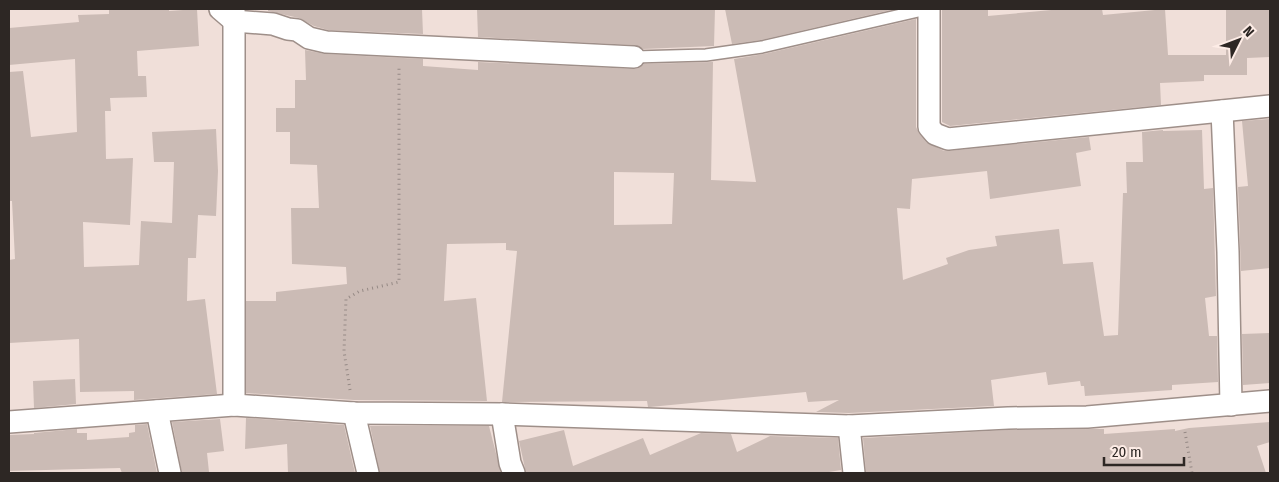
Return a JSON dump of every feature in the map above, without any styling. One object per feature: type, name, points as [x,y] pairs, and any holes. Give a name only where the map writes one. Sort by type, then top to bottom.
[{"type":"street","points":[[928,9],[929,127],[936,134],[948,139],[1270,106]]},
{"type":"street","points":[[234,405],[229,13],[297,30],[317,41],[634,57]]},
{"type":"street","points":[[1222,111],[1228,252],[1231,405]]},
{"type":"street","points":[[9,422],[234,405],[354,413],[502,414],[849,426],[1008,418],[1087,417],[1270,401]]},
{"type":"street","points":[[157,411],[170,473]]},
{"type":"street","points":[[354,413],[368,473]]},
{"type":"street","points":[[502,414],[510,463],[514,473]]},
{"type":"street","points":[[849,426],[854,473]]},
{"type":"lane","points":[[634,57],[706,55],[762,47],[928,9]]},
{"type":"path","points":[[354,413],[344,351],[346,299],[360,291],[399,282],[399,45]]},
{"type":"path","points":[[1181,409],[1192,473]]},
{"type":"building","points":[[169,9],[169,11],[197,9],[199,46],[137,51],[138,76],[146,76],[147,97],[110,98],[111,111],[105,111],[106,159],[133,158],[130,225],[83,222],[84,267],[139,265],[141,221],[172,223],[174,162],[154,162],[152,132],[216,129],[218,171],[216,216],[198,215],[196,258],[188,258],[187,301],[205,299],[217,394],[134,400],[134,391],[80,392],[79,339],[9,343],[9,260],[15,259],[12,201],[10,201],[9,183],[9,72],[23,71],[31,137],[77,132],[75,59],[9,65],[9,28],[79,22],[78,15],[109,14],[109,10]]},
{"type":"building","points":[[268,9],[422,9],[423,34],[328,30],[314,26],[299,18],[268,11]]},
{"type":"building","points":[[477,9],[715,9],[714,46],[643,49],[635,45],[478,37]]},
{"type":"building","points":[[725,9],[895,9],[761,40],[732,44]]},
{"type":"building","points":[[942,9],[988,9],[988,16],[1062,9],[1102,9],[1103,15],[1165,9],[1168,55],[1226,55],[1226,9],[1270,9],[1270,57],[1247,58],[1247,75],[1204,75],[1204,81],[1160,83],[1161,105],[950,126],[942,122]]},
{"type":"building","points":[[916,19],[916,127],[926,142],[944,151],[949,151],[1089,137],[1091,150],[1076,153],[1081,186],[990,199],[987,171],[912,179],[910,209],[897,208],[903,280],[948,264],[946,258],[969,250],[997,246],[995,236],[1059,229],[1063,264],[1093,262],[1104,336],[1118,335],[1123,193],[1127,193],[1126,162],[1143,162],[1142,132],[1202,130],[1204,189],[1213,188],[1216,296],[1205,298],[1209,336],[1217,336],[1218,382],[1172,385],[1172,390],[1085,396],[1084,386],[1081,386],[1080,381],[1048,385],[1046,372],[991,380],[994,406],[849,413],[816,412],[839,400],[808,402],[806,392],[650,407],[648,407],[647,401],[502,402],[517,251],[506,250],[506,243],[447,244],[444,301],[476,298],[487,401],[354,400],[246,393],[246,301],[276,301],[276,292],[347,284],[346,267],[292,264],[291,208],[319,208],[317,165],[290,164],[290,132],[276,132],[276,108],[295,108],[295,80],[306,80],[305,50],[325,54],[423,59],[423,66],[478,70],[478,62],[633,69],[639,68],[644,64],[713,62],[711,180],[756,182],[734,59],[764,54]],"holes":[[[614,172],[674,173],[672,224],[614,225]]]},
{"type":"building","points":[[1269,119],[1270,268],[1241,271],[1238,187],[1248,186],[1242,121]]},
{"type":"building","points":[[1270,333],[1270,383],[1243,385],[1242,334]]},
{"type":"building","points":[[75,379],[76,404],[34,408],[33,381]]},
{"type":"building","points":[[246,418],[344,425],[355,473],[288,473],[287,444],[245,449]]},
{"type":"building","points":[[220,419],[224,451],[207,453],[209,472],[182,473],[172,422]]},
{"type":"building","points":[[1270,422],[1270,442],[1257,446],[1266,473],[866,473],[863,438],[1008,430],[1104,429],[1104,434],[1175,429],[1175,431],[1189,428]]},
{"type":"building","points":[[147,424],[157,473],[122,473],[120,468],[9,471],[9,435],[77,429],[77,433],[87,433],[87,440],[129,437],[129,433],[135,432],[135,425]]},
{"type":"building","points":[[370,426],[489,426],[501,473],[380,473]]},
{"type":"building","points":[[564,430],[573,466],[643,438],[650,455],[701,433],[731,434],[737,452],[770,436],[838,438],[841,470],[823,473],[526,473],[519,441]]}]
